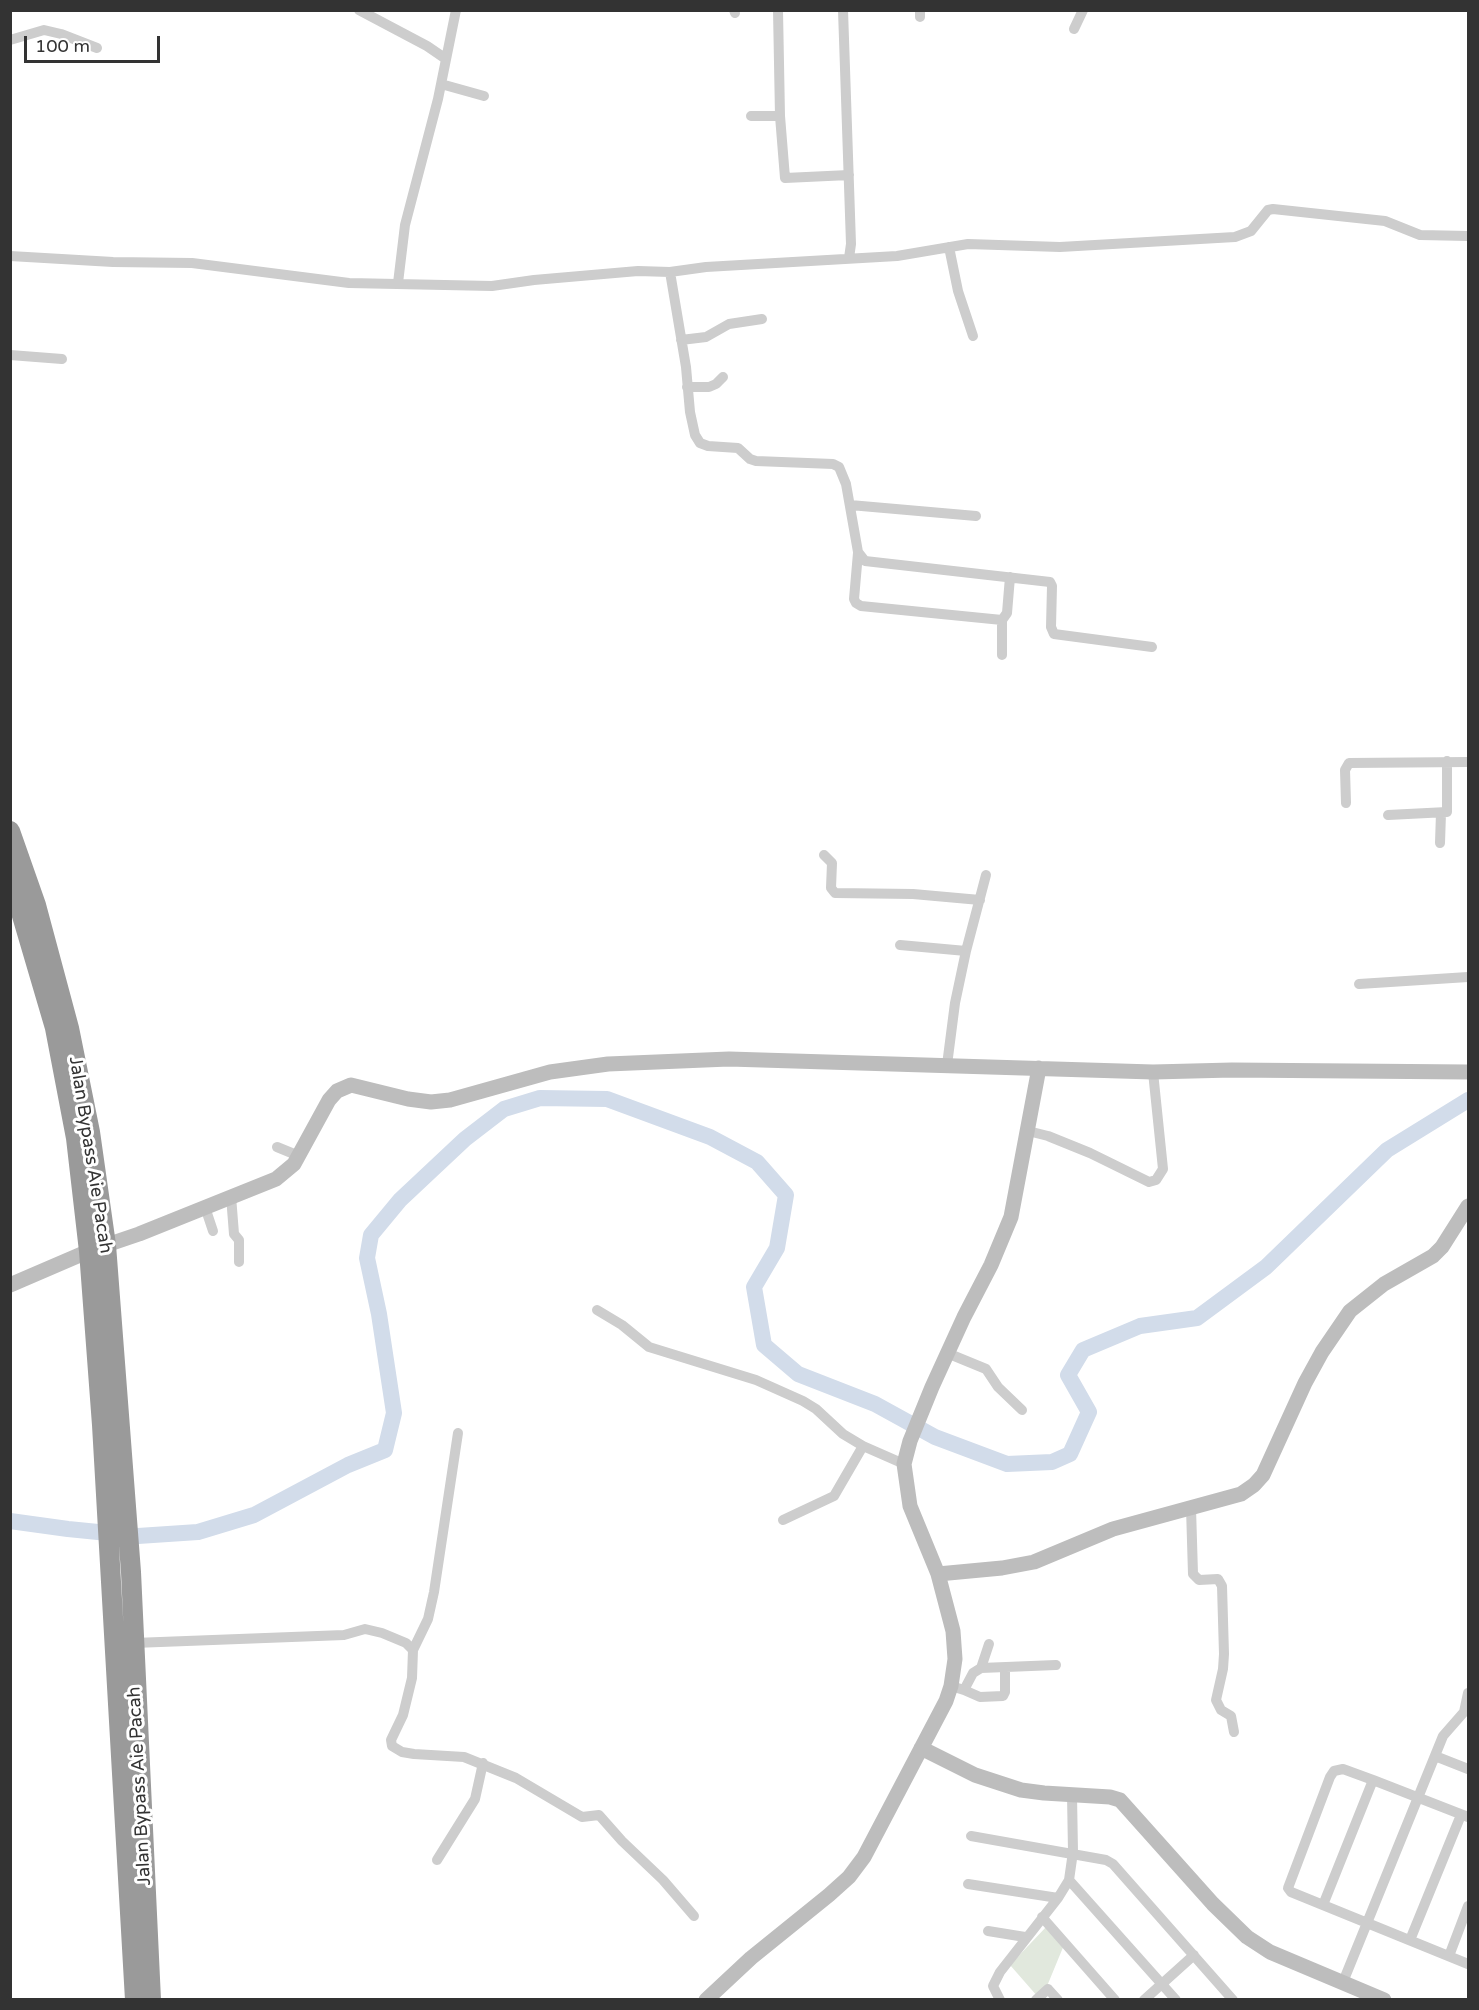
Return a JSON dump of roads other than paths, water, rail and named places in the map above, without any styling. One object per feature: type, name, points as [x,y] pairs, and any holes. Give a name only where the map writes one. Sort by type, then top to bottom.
[{"type":"highway","name":"Jalan Bypass Aie Pacah","points":[[10,831],[36,905],[62,999],[90,1132],[98,1248],[105,1489],[135,2000]]},
{"type":"highway","name":"Jalan Bypass Aie Pacah","points":[[10,875],[55,1028],[98,1248],[125,1486],[151,2000]]},
{"type":"street","points":[[359,10],[447,59]]},
{"type":"street","points":[[398,283],[406,218],[441,84],[456,10]]},
{"type":"street","points":[[778,10],[784,178],[849,175]]},
{"type":"street","points":[[843,10],[851,244],[849,258]]},
{"type":"street","points":[[1074,29],[1083,10]]},
{"type":"street","points":[[10,40],[45,30],[96,48]]},
{"type":"street","points":[[441,84],[484,96]]},
{"type":"street","points":[[751,116],[780,116]]},
{"type":"street","points":[[10,256],[192,263],[350,283],[492,286],[638,271],[670,272],[706,267],[897,256],[968,244],[1036,247],[1098,246],[1235,237],[1251,231],[1268,210],[1273,209],[1385,221],[1420,235],[1468,236]]},
{"type":"street","points":[[950,247],[958,291],[973,336]]},
{"type":"street","points":[[670,272],[690,412],[695,435],[700,443],[708,446],[738,448],[750,459],[756,461],[833,464],[838,467],[843,474],[858,552],[854,599],[858,605],[1002,620]]},
{"type":"street","points":[[681,340],[706,337],[729,324],[762,318]]},
{"type":"street","points":[[10,355],[62,359]]},
{"type":"street","points":[[687,387],[709,387],[723,377]]},
{"type":"street","points":[[850,505],[976,516]]},
{"type":"street","points":[[858,552],[865,561],[1050,582],[1052,586],[1051,627],[1054,634],[1152,647]]},
{"type":"street","points":[[1002,655],[1002,620],[1006,613],[1010,577]]},
{"type":"street","points":[[1388,815],[1446,813],[1448,808],[1447,761]]},
{"type":"street","points":[[1346,803],[1345,770],[1349,763],[1468,762]]},
{"type":"street","points":[[1440,843],[1441,813]]},
{"type":"street","points":[[824,855],[832,863],[831,888],[835,893],[913,894],[980,900]]},
{"type":"street","points":[[947,1065],[955,1003],[986,876]]},
{"type":"street","points":[[900,945],[966,951]]},
{"type":"street","points":[[1359,984],[1468,977]]},
{"type":"street","points":[[10,1285],[276,1179],[294,1164],[329,1100],[337,1091],[351,1085],[408,1099],[431,1102],[450,1100],[550,1072],[608,1064],[741,1059],[1154,1072],[1468,1071]]},
{"type":"street","points":[[958,1688],[954,1644],[938,1574],[910,1506],[904,1464],[910,1441],[932,1387],[992,1265],[1011,1217],[1039,1068]]},
{"type":"street","points":[[1028,1131],[1048,1136],[1090,1153],[1149,1182],[1156,1180],[1163,1169],[1154,1072]]},
{"type":"street","points":[[277,1147],[299,1156]]},
{"type":"street","points":[[231,1196],[234,1234],[239,1240],[239,1262]]},
{"type":"street","points":[[938,1574],[1002,1568],[1034,1562],[1113,1529],[1241,1494],[1254,1485],[1270,1463],[1283,1430],[1322,1352],[1350,1311],[1383,1284],[1433,1256],[1442,1247],[1468,1206]]},
{"type":"street","points":[[205,1207],[213,1231]]},
{"type":"street","points":[[597,1310],[622,1325],[649,1347],[756,1380],[803,1401],[816,1409],[843,1434],[863,1446],[904,1464]]},
{"type":"street","points":[[948,1353],[986,1369],[998,1387],[1022,1410]]},
{"type":"street","points":[[458,1433],[434,1592],[425,1626],[413,1650],[409,1697],[391,1740],[392,1746],[402,1752],[454,1755],[483,1763],[550,1797],[578,1816],[585,1818],[599,1815],[622,1841],[663,1880],[694,1916]]},
{"type":"street","points":[[783,1520],[834,1496],[863,1446]]},
{"type":"street","points":[[1191,1508],[1193,1574],[1199,1580],[1218,1579],[1222,1586],[1224,1654],[1216,1700],[1221,1710],[1231,1716],[1234,1732]]},
{"type":"street","points":[[134,1643],[344,1635],[365,1629],[406,1643],[413,1650]]},
{"type":"street","points":[[981,1668],[989,1644]]},
{"type":"street","points":[[706,2000],[751,1958],[849,1876],[864,1857],[940,1713],[958,1688],[973,1673],[981,1668],[1005,1669],[1056,1665]]},
{"type":"street","points":[[958,1688],[980,1697],[1003,1696],[1005,1669]]},
{"type":"street","points":[[1343,1982],[1443,1736],[1464,1712],[1468,1693]]},
{"type":"street","points":[[921,1748],[954,1766],[997,1784],[1021,1790],[1110,1797],[1120,1800],[1213,1904],[1247,1937],[1270,1952],[1384,2000]]},
{"type":"street","points":[[1435,1756],[1468,1770]]},
{"type":"street","points":[[437,1860],[475,1799],[483,1763]]},
{"type":"street","points":[[1410,1940],[1465,1816],[1343,1769],[1334,1771],[1288,1885],[1291,1892],[1468,1964]]},
{"type":"street","points":[[1323,1905],[1372,1780]]},
{"type":"street","points":[[1000,2000],[993,1986],[1000,1972],[1025,1937],[1058,1898],[1069,1880],[1073,1852],[1072,1795]]},
{"type":"street","points":[[971,1836],[1099,1857],[1113,1864],[1233,2000]]},
{"type":"street","points":[[1069,1880],[1176,2000]]},
{"type":"street","points":[[968,1884],[1058,1898]]},
{"type":"street","points":[[1449,1956],[1468,1910]]},
{"type":"street","points":[[1042,1917],[1115,2000]]},
{"type":"street","points":[[988,1931],[1025,1937]]},
{"type":"street","points":[[1144,2000],[1194,1955]]},
{"type":"street","points":[[1036,2000],[1048,1989],[1058,2000]]},
{"type":"waterway","points":[[10,1521],[138,1536],[198,1532],[254,1515],[348,1465],[385,1450],[394,1413],[379,1314],[367,1258],[371,1235],[400,1200],[465,1139],[504,1109],[540,1098],[607,1099],[710,1137],[757,1162],[786,1195],[777,1248],[754,1287],[764,1345],[798,1374],[875,1404],[935,1437],[1007,1464],[1052,1462],[1070,1454],[1089,1412],[1068,1375],[1083,1350],[1140,1326],[1197,1318],[1266,1267],[1387,1150],[1468,1100]]}]
